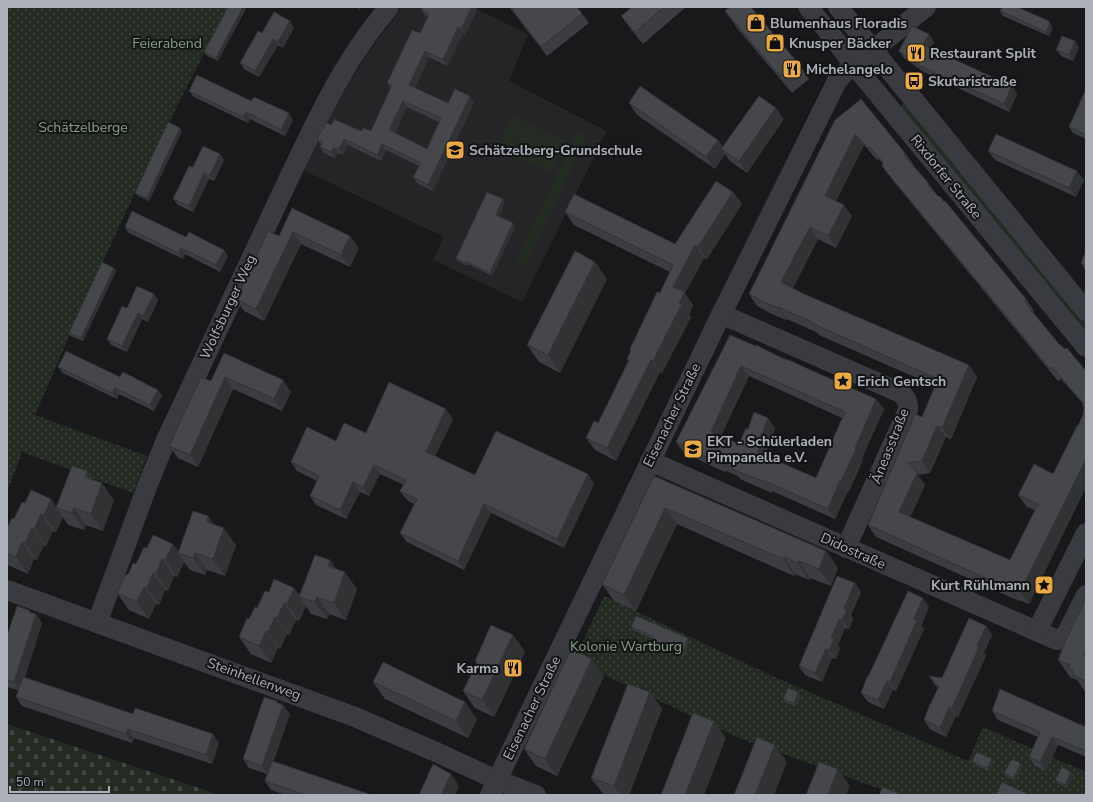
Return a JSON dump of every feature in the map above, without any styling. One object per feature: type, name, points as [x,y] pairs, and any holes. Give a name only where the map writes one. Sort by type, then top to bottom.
[{"type":"street","name":"Wolfsburger Weg","points":[[97,623],[148,484],[166,440],[307,140],[333,90],[359,47],[389,7]]},
{"type":"street","name":"Rixdorfer Straße","points":[[808,7],[1086,347]]},
{"type":"street","name":"Rixdorfer Straße","points":[[838,7],[1086,310]]},
{"type":"street","points":[[873,50],[926,7]]},
{"type":"street","name":"Eisenacher Straße","points":[[494,787],[721,314],[837,81],[873,50]]},
{"type":"street","points":[[890,109],[908,94]]},
{"type":"street","name":"Äneasstraße","points":[[721,314],[901,393],[906,398],[909,405],[908,410],[846,548]]},
{"type":"street","name":"Didostraße","points":[[650,461],[1057,640],[1063,638],[1067,633],[1086,594]]},
{"type":"street","points":[[1037,631],[1086,533]]},
{"type":"street","name":"Steinhellenweg","points":[[7,590],[355,717],[436,752],[494,787],[536,795]]},
{"type":"shaded area","name":"Schätzelberg-Grundschule","points":[[402,7],[472,7],[528,34],[509,81],[607,131],[522,302],[433,260],[444,237],[303,170],[327,121],[347,85],[368,53]]},
{"type":"green space","name":"Schätzelberge","points":[[7,7],[228,7],[127,209],[35,415],[147,456],[133,493],[22,452],[7,493]]},
{"type":"green space","points":[[904,103],[1086,319],[1086,340],[900,106]]},
{"type":"green space","points":[[512,115],[566,140],[551,172],[496,147]]},
{"type":"green space","points":[[577,131],[587,136],[526,265],[516,261]]},
{"type":"green space","name":"Kolonie Wartburg","points":[[604,596],[766,673],[968,761],[983,727],[1086,772],[1086,795],[897,795],[739,738],[574,661]]},
{"type":"green space","points":[[7,724],[220,795],[7,795]]},
{"type":"building","points":[[228,7],[243,7],[216,58],[204,52]]},
{"type":"building","points":[[423,7],[472,7],[461,29],[458,27],[443,60],[425,51],[409,85],[448,103],[455,89],[470,96],[428,185],[413,177],[421,163],[382,144],[377,155],[344,139],[339,149],[334,147],[331,152],[320,147],[323,142],[317,139],[326,122],[331,125],[334,119],[361,131],[363,128],[371,131],[392,85],[387,83],[412,30],[420,33],[429,14],[421,10]],"holes":[[[403,101],[441,118],[427,149],[389,130]]]},
{"type":"building","points":[[510,7],[577,7],[582,14],[541,47]]},
{"type":"building","points":[[632,7],[664,7],[635,32],[621,16]]},
{"type":"building","points":[[730,7],[751,7],[797,62],[780,76],[725,11]]},
{"type":"building","points":[[1002,7],[1017,7],[1049,21],[1049,26],[1046,32],[1000,11]]},
{"type":"building","points":[[274,12],[290,21],[278,42],[273,39],[255,71],[240,63],[258,31],[262,33]]},
{"type":"building","points":[[912,26],[929,34],[923,45],[1012,86],[1004,104],[918,65],[899,51]]},
{"type":"building","points":[[1062,36],[1075,41],[1069,55],[1056,50]]},
{"type":"building","points":[[197,75],[251,101],[254,97],[289,113],[281,130],[246,112],[243,117],[189,91]]},
{"type":"building","points":[[640,86],[718,140],[706,157],[629,103]]},
{"type":"building","points":[[1086,89],[1086,135],[1069,127]]},
{"type":"building","points":[[759,96],[776,108],[739,161],[721,149]]},
{"type":"building","points":[[861,99],[905,153],[904,154],[908,160],[929,184],[928,185],[944,202],[945,201],[1026,299],[1025,300],[1029,308],[1059,344],[1065,349],[1067,348],[1086,371],[1086,459],[1020,592],[1011,588],[1010,589],[868,525],[915,414],[922,417],[938,379],[749,294],[835,120]],"holes":[[[855,134],[869,149],[870,147],[884,163],[882,165],[885,170],[1050,369],[1052,367],[1082,402],[1084,408],[1083,415],[1053,474],[1034,464],[1018,495],[1038,504],[1010,560],[899,512],[917,473],[908,463],[922,461],[937,426],[942,428],[969,365],[804,294],[781,282],[810,227],[828,236],[844,205],[825,196]]]},
{"type":"building","points":[[168,122],[180,128],[147,198],[135,193]]},
{"type":"building","points":[[996,134],[1077,171],[1069,188],[988,151]]},
{"type":"building","points":[[203,146],[220,154],[210,175],[204,173],[189,206],[173,199],[189,166],[193,167]]},
{"type":"building","points":[[716,181],[733,192],[698,247],[695,245],[673,287],[685,292],[679,303],[682,304],[653,361],[651,360],[607,448],[586,438],[594,421],[598,423],[629,360],[627,359],[631,350],[630,349],[657,292],[660,293],[673,265],[565,212],[574,194],[675,244]]},
{"type":"building","points":[[487,192],[503,199],[496,215],[513,223],[490,273],[466,261],[465,263],[456,258]]},
{"type":"building","points":[[292,208],[350,236],[341,255],[293,232],[256,309],[236,299],[268,231],[279,236]]},
{"type":"building","points":[[132,211],[186,237],[189,232],[224,250],[216,265],[181,248],[179,253],[125,227]]},
{"type":"building","points":[[575,251],[595,262],[548,355],[527,345]]},
{"type":"building","points":[[1086,251],[1086,266],[1081,263]]},
{"type":"building","points":[[102,262],[114,268],[81,338],[69,333]]},
{"type":"building","points":[[137,286],[154,294],[143,316],[138,313],[122,346],[107,339],[122,306],[127,308]]},
{"type":"building","points":[[730,335],[756,345],[876,399],[855,448],[856,449],[841,481],[840,480],[828,509],[765,481],[732,469],[733,467],[719,461],[717,462],[676,442]],"holes":[[[741,366],[845,412],[816,478],[757,452],[760,447],[757,446],[768,418],[754,412],[748,429],[746,428],[739,444],[711,432]]]},
{"type":"building","points":[[66,351],[120,377],[123,372],[158,390],[150,405],[115,388],[112,393],[58,367]]},
{"type":"building","points":[[224,353],[283,380],[274,399],[225,377],[190,455],[169,446],[201,377],[211,381]]},
{"type":"building","points":[[389,382],[446,409],[426,452],[475,475],[496,431],[588,474],[557,539],[484,504],[458,561],[400,533],[417,499],[400,491],[406,480],[374,465],[363,487],[353,482],[340,510],[310,496],[319,476],[291,462],[307,427],[336,441],[344,423],[366,433]]},
{"type":"building","points":[[72,466],[87,471],[85,477],[102,483],[91,514],[74,508],[72,513],[56,508]]},
{"type":"building","points":[[654,476],[826,551],[819,569],[799,561],[797,563],[784,557],[783,559],[665,508],[624,595],[602,584]]},
{"type":"building","points":[[31,490],[51,499],[44,515],[41,514],[25,543],[22,542],[16,557],[7,553],[7,528],[12,518],[14,519],[22,502],[25,503]]},
{"type":"building","points":[[193,511],[208,516],[207,522],[224,528],[213,559],[195,553],[193,558],[178,553]]},
{"type":"building","points":[[153,535],[173,544],[165,560],[162,559],[156,574],[153,573],[147,588],[144,587],[137,602],[117,593],[126,574],[128,575],[133,563],[136,564],[144,547],[147,548]]},
{"type":"building","points":[[315,555],[330,560],[328,566],[345,572],[334,603],[317,597],[315,602],[299,597]]},
{"type":"building","points":[[837,576],[855,583],[844,608],[847,610],[842,620],[839,619],[831,638],[834,639],[829,650],[826,649],[815,673],[799,666]]},
{"type":"building","points":[[274,579],[294,588],[287,604],[284,603],[268,632],[266,631],[259,646],[239,637],[247,618],[249,619],[255,607],[257,608],[265,591],[269,592]]},
{"type":"building","points":[[908,591],[923,598],[914,619],[917,620],[890,682],[887,681],[878,700],[861,693],[867,677]]},
{"type":"building","points":[[1086,599],[1086,651],[1084,655],[1086,656],[1086,681],[1073,675],[1073,670],[1068,668],[1070,665],[1058,660],[1069,633]]},
{"type":"building","points":[[17,606],[36,614],[14,682],[7,680],[7,636]]},
{"type":"building","points":[[636,616],[688,638],[682,652],[652,640],[654,637],[631,627]]},
{"type":"building","points":[[969,618],[986,626],[977,646],[979,647],[952,708],[949,707],[940,728],[924,720],[939,686],[929,676],[942,678]]},
{"type":"building","points":[[491,625],[513,635],[482,700],[463,691],[477,662],[475,661]]},
{"type":"building","points":[[571,649],[592,659],[545,759],[524,749]]},
{"type":"building","points":[[383,662],[465,702],[456,721],[373,682]]},
{"type":"building","points":[[23,677],[133,714],[135,708],[213,734],[206,755],[128,729],[126,734],[16,697]]},
{"type":"building","points":[[628,684],[650,692],[614,786],[591,778]]},
{"type":"building","points":[[788,688],[798,692],[794,703],[783,699]]},
{"type":"building","points":[[1000,689],[1086,727],[1086,751],[1052,737],[1040,762],[1029,757],[1040,732],[992,711]]},
{"type":"building","points":[[264,697],[277,701],[276,702],[283,705],[262,766],[243,759]]},
{"type":"building","points":[[693,713],[714,721],[685,795],[661,795]]},
{"type":"building","points":[[757,737],[775,745],[755,795],[734,795]]},
{"type":"building","points":[[977,752],[992,759],[987,768],[972,761]]},
{"type":"building","points":[[1012,759],[1021,764],[1013,778],[1004,773]]},
{"type":"building","points":[[272,761],[372,795],[306,795],[265,781]]},
{"type":"building","points":[[819,762],[838,769],[828,795],[806,795]]},
{"type":"building","points":[[433,764],[451,774],[441,795],[419,795]]},
{"type":"building","points":[[1062,767],[1071,772],[1065,785],[1055,780]]},
{"type":"building","points":[[1002,782],[1030,795],[996,795]]},
{"type":"building","points":[[883,787],[902,795],[879,795]]},
{"type":"place","name":"Blumenhaus Floradis","points":[[756,23]]},
{"type":"place","name":"Knusper Bäcker","points":[[775,43]]},
{"type":"place","name":"Restaurant Split","points":[[916,53]]},
{"type":"place","name":"Michelangelo","points":[[792,69]]},
{"type":"place","name":"Skutaristraße","points":[[914,81]]},
{"type":"place","name":"Schätzelberg-Grundschule","points":[[455,150]]},
{"type":"place","name":"Erich Gentsch","points":[[843,381]]},
{"type":"place","name":"EKT - Schülerladen Pimpanella e.V.","points":[[693,449]]},
{"type":"place","name":"Kurt Rühlmann","points":[[1044,585]]},
{"type":"place","name":"Karma","points":[[513,668]]},
{"type":"park label","name":"Feierabend","points":[[167,43]]}]
